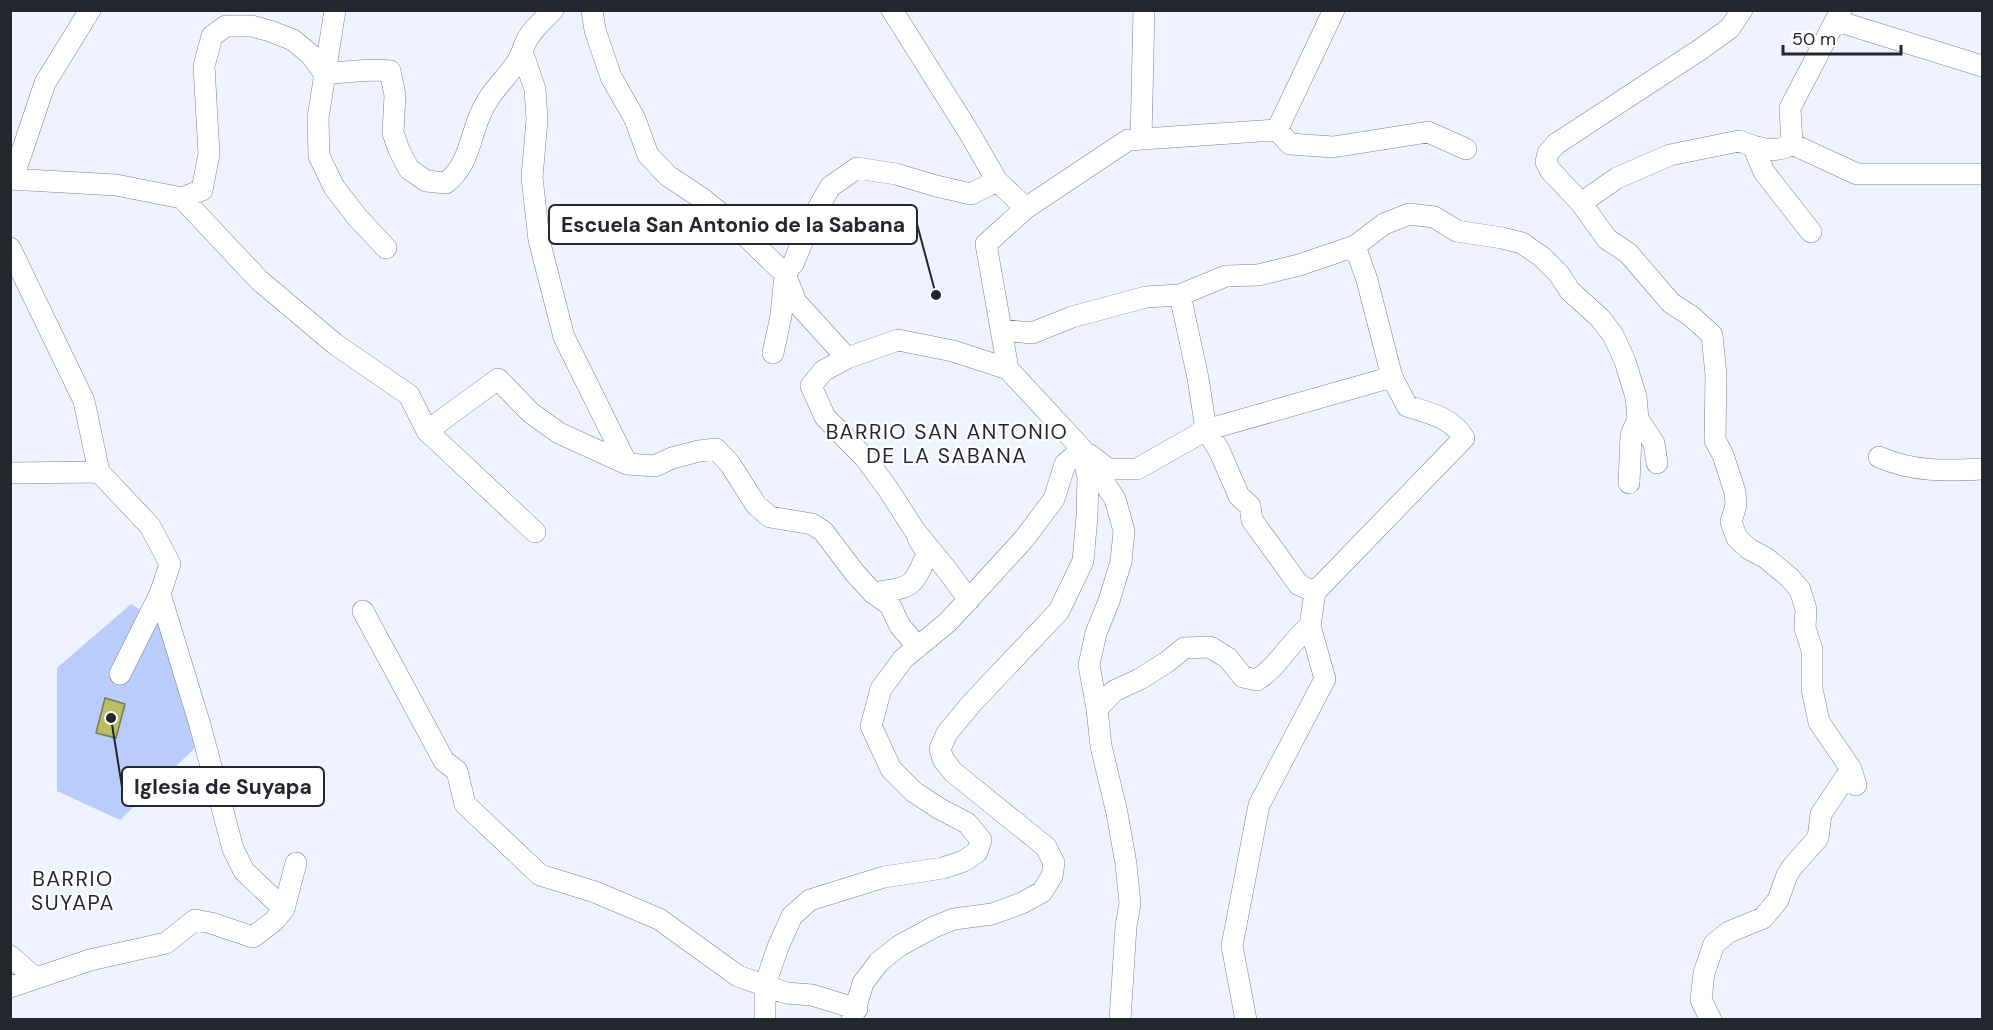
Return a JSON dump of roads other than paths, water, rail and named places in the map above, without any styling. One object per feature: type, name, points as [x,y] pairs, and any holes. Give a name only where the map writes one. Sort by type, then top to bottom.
[{"type":"street","points":[[90,10],[45,83],[12,179],[116,185],[182,198],[202,190],[209,154],[204,66],[212,36],[226,26],[252,26],[270,30],[293,40],[311,55],[324,73]]},
{"type":"street","points":[[335,10],[318,118],[319,156],[334,187],[386,249]]},
{"type":"street","points":[[553,10],[525,42],[523,54],[535,88],[537,120],[532,177],[542,251],[564,337],[627,464]]},
{"type":"street","points":[[592,10],[595,30],[611,77],[635,119],[648,155],[668,176],[703,199],[731,222],[785,274],[796,302],[847,357]]},
{"type":"street","points":[[892,10],[970,134],[997,182],[1026,208]]},
{"type":"street","points":[[1141,139],[1144,10]]},
{"type":"street","points":[[1277,130],[1334,10]]},
{"type":"street","points":[[1711,1020],[1701,1000],[1704,973],[1714,944],[1729,932],[1763,918],[1778,900],[1793,866],[1818,838],[1821,814],[1854,777],[1819,722],[1812,689],[1812,650],[1805,628],[1806,609],[1800,590],[1790,578],[1766,558],[1749,549],[1737,538],[1731,522],[1736,505],[1735,492],[1723,455],[1715,440],[1716,375],[1712,335],[1691,316],[1671,303],[1628,253],[1606,239],[1581,203],[1550,170],[1546,162],[1548,153],[1556,144],[1663,75],[1730,28],[1742,10]]},
{"type":"street","points":[[1792,144],[1790,108],[1839,16],[1983,66]]},
{"type":"street","points":[[324,73],[372,68],[390,70],[395,95],[393,133],[404,159],[409,169],[426,181],[446,183],[457,174],[468,153],[480,113],[497,85],[523,54]]},
{"type":"street","points":[[1008,369],[986,244],[1026,208],[1128,140],[1277,130]]},
{"type":"street","points":[[1277,130],[1290,144],[1333,147],[1428,132],[1466,149]]},
{"type":"street","points":[[1581,203],[1617,178],[1670,155],[1740,141],[1768,150],[1784,149],[1792,144]]},
{"type":"street","points":[[1792,144],[1857,174],[1983,174]]},
{"type":"street","points":[[1753,146],[1764,172],[1812,232]]},
{"type":"street","points":[[773,353],[781,316],[785,274],[830,187],[857,168],[896,174],[971,194],[997,182]]},
{"type":"street","points":[[182,198],[259,280],[335,344],[409,395],[427,430],[535,532]]},
{"type":"street","points":[[1001,330],[1032,333],[1072,317],[1146,297],[1180,295],[1226,276],[1258,275],[1299,265],[1354,246],[1384,224],[1409,214],[1434,217],[1457,231],[1522,243],[1548,262],[1570,291],[1600,318],[1613,335],[1625,361],[1633,388],[1638,419],[1654,443],[1657,464]]},
{"type":"street","points":[[1246,1020],[1232,946],[1259,805],[1325,679],[1310,626],[1316,592],[1464,438],[1458,429],[1439,416],[1407,406],[1392,377],[1367,280],[1354,246]]},
{"type":"street","points":[[12,253],[84,401],[99,472],[150,526],[170,564],[160,594],[120,674]]},
{"type":"street","points":[[1180,295],[1198,378],[1206,430],[1219,450],[1239,495],[1250,506],[1252,520],[1299,585],[1316,592]]},
{"type":"street","points":[[873,593],[906,588],[917,578],[927,553],[888,489],[865,458],[825,417],[811,386],[823,371],[847,357],[898,340],[953,351],[1008,369],[1082,449],[1115,499],[1124,531],[1121,562],[1096,633],[1089,665],[1098,709],[1101,746],[1117,813],[1130,904],[1126,926],[1120,1020]]},
{"type":"street","points":[[1082,449],[1108,469],[1137,469],[1206,430],[1392,377]]},
{"type":"street","points":[[427,430],[498,379],[531,413],[559,433],[627,464],[655,466],[672,458],[716,449],[730,464],[756,505],[770,517],[812,524],[824,531],[854,572],[873,593],[890,605],[900,626],[918,647]]},
{"type":"street","points":[[1629,483],[1631,435],[1638,419]]},
{"type":"street","points":[[765,1020],[765,986],[778,947],[792,916],[810,900],[884,877],[943,868],[964,861],[977,852],[981,840],[967,823],[914,792],[891,769],[871,726],[881,689],[903,659],[948,622],[1024,538],[1054,499],[1065,464],[1082,449]]},
{"type":"street","points":[[363,611],[439,753],[444,761],[457,771],[465,804],[540,876],[595,892],[659,919],[714,961],[738,976],[786,993],[812,995],[856,1016],[863,983],[879,962],[898,946],[954,919],[992,914],[1023,903],[1042,892],[1052,876],[1054,863],[1047,847],[953,772],[943,759],[940,749],[947,733],[972,703],[1059,610],[1083,561],[1088,477],[1082,449]]},
{"type":"street","points":[[1879,457],[1899,466],[1921,469],[1942,471],[1983,469]]},
{"type":"street","points":[[10,473],[99,472]]},
{"type":"street","points":[[915,531],[969,600]]},
{"type":"street","points":[[160,594],[200,726],[233,849],[244,872],[284,909]]},
{"type":"street","points":[[1098,709],[1114,691],[1149,674],[1184,648],[1209,647],[1228,658],[1243,677],[1257,680],[1267,673],[1296,637],[1310,626]]},
{"type":"street","points":[[10,987],[90,960],[166,943],[195,920],[253,937],[274,921],[284,909],[296,862]]},
{"type":"street","points":[[10,956],[34,978]]},
{"type":"place","name":"Escuela San Antonio de la Sabana","points":[[936,295]]},
{"type":"place","name":"Iglesia de Suyapa","points":[[111,718]]},
{"type":"district","name":"BARRIO SAN ANTONIO DE LA SABANA","points":[[947,444]]},
{"type":"district","name":"BARRIO SUYAPA","points":[[73,891]]}]
